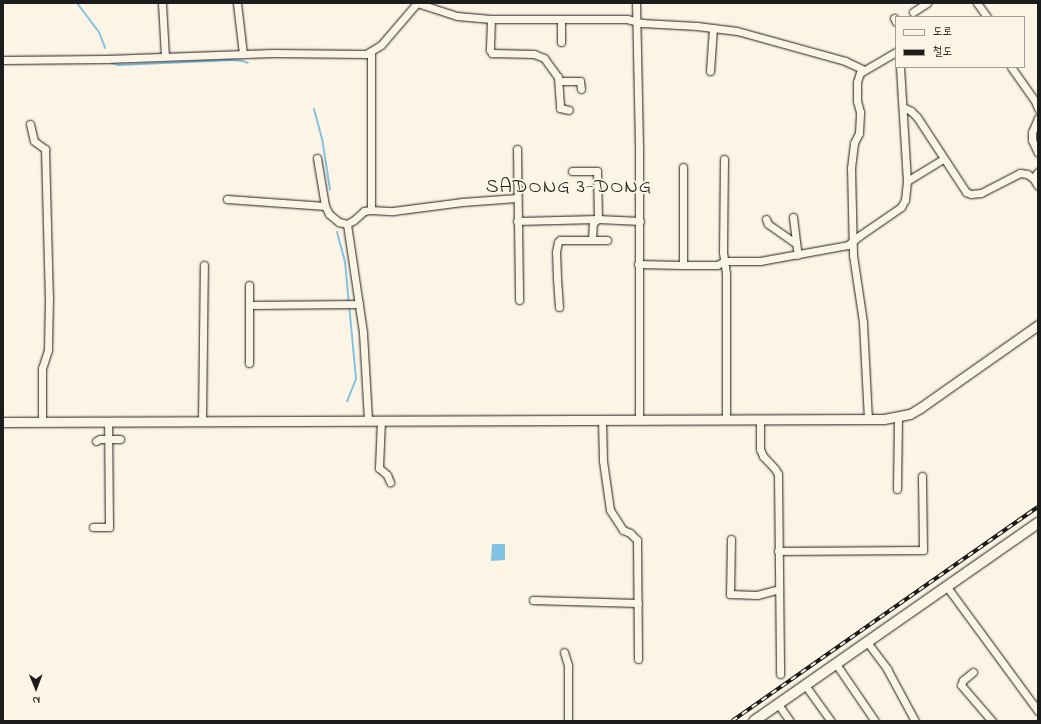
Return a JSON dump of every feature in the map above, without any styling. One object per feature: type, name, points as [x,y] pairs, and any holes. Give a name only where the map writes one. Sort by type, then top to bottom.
[{"type":"main road","points":[[754,721],[1038,523]]},
{"type":"street","points":[[162,3],[165,56]]},
{"type":"street","points":[[237,3],[243,54]]},
{"type":"street","points":[[3,60],[243,54],[358,55],[371,53],[381,45],[417,3],[457,16],[491,19],[636,20],[642,23],[737,31],[845,61],[860,66],[864,70]]},
{"type":"street","points":[[636,3],[640,221],[638,264],[639,420]]},
{"type":"street","points":[[913,12],[927,3]]},
{"type":"street","points":[[977,3],[986,16]]},
{"type":"street","points":[[491,19],[490,50],[492,53],[534,54],[544,58],[559,81],[560,108],[569,110]]},
{"type":"street","points":[[561,19],[562,42]]},
{"type":"street","points":[[710,71],[713,28]]},
{"type":"street","points":[[371,53],[371,210]]},
{"type":"street","points":[[868,419],[863,322],[855,277],[851,168],[854,143],[860,133],[860,112],[857,101],[857,82],[860,73],[895,53]]},
{"type":"street","points":[[638,264],[717,265],[724,261],[760,261],[841,248],[854,241],[901,207],[905,200],[907,181],[900,68]]},
{"type":"street","points":[[1012,68],[1035,101],[1038,108]]},
{"type":"street","points":[[559,81],[580,81],[580,89]]},
{"type":"street","points":[[903,107],[912,111],[917,117],[943,159],[966,192],[971,194],[981,193],[1020,173],[1027,174],[1033,178],[1038,186]]},
{"type":"street","points":[[1038,118],[1032,132],[1032,140],[1038,153]]},
{"type":"street","points":[[30,124],[34,141],[45,149],[49,297],[48,350],[42,368],[42,422]]},
{"type":"street","points":[[517,149],[519,300]]},
{"type":"street","points":[[317,158],[324,206],[329,214],[339,222],[347,224],[364,211],[393,211],[462,202],[517,198]]},
{"type":"street","points":[[724,159],[723,252],[726,420]]},
{"type":"street","points":[[907,181],[943,159]]},
{"type":"street","points":[[683,167],[683,265]]},
{"type":"street","points":[[572,171],[597,171],[598,219]]},
{"type":"street","points":[[1033,178],[1038,172]]},
{"type":"street","points":[[227,199],[324,206]]},
{"type":"street","points":[[793,217],[795,243],[798,255]]},
{"type":"street","points":[[517,221],[598,219],[640,221]]},
{"type":"street","points":[[592,240],[593,223],[598,219]]},
{"type":"street","points":[[766,219],[768,224],[795,243]]},
{"type":"street","points":[[347,224],[353,305],[368,420]]},
{"type":"street","points":[[559,307],[557,244],[560,240],[608,240]]},
{"type":"street","points":[[202,421],[204,265]]},
{"type":"street","points":[[249,285],[249,363]]},
{"type":"street","points":[[249,305],[353,305]]},
{"type":"street","points":[[3,422],[868,419],[910,414],[1038,325]]},
{"type":"street","points":[[897,489],[898,416]]},
{"type":"street","points":[[760,419],[760,449],[762,456],[778,474],[780,674]]},
{"type":"street","points":[[381,420],[378,468],[387,475],[390,482]]},
{"type":"street","points":[[602,420],[603,461],[610,510],[623,530],[630,533],[637,540],[638,659]]},
{"type":"street","points":[[93,527],[109,528],[108,422]]},
{"type":"street","points":[[96,441],[108,439],[120,440]]},
{"type":"street","points":[[778,551],[923,550],[922,476]]},
{"type":"street","points":[[731,539],[730,594],[757,595],[779,590]]},
{"type":"street","points":[[947,587],[1038,711]]},
{"type":"street","points":[[533,600],[638,603]]},
{"type":"street","points":[[867,642],[886,669],[914,721]]},
{"type":"street","points":[[564,652],[568,665],[568,721]]},
{"type":"street","points":[[836,664],[875,721]]},
{"type":"street","points":[[973,672],[963,680],[961,685],[992,721]]},
{"type":"street","points":[[805,685],[831,721]]},
{"type":"street","points":[[778,704],[790,721]]},
{"type":"water","points":[[492,544],[505,544],[505,560],[491,561]]},
{"type":"waterway","points":[[77,3],[99,32],[105,48]]},
{"type":"waterway","points":[[112,63],[119,65],[232,60],[248,63]]},
{"type":"waterway","points":[[314,109],[322,138],[330,189]]},
{"type":"waterway","points":[[337,232],[345,262],[356,379],[347,401]]},
{"type":"railway","points":[[732,721],[1038,507]]},
{"type":"district","name":"SADONG 3-DONG","points":[[569,187]]}]
